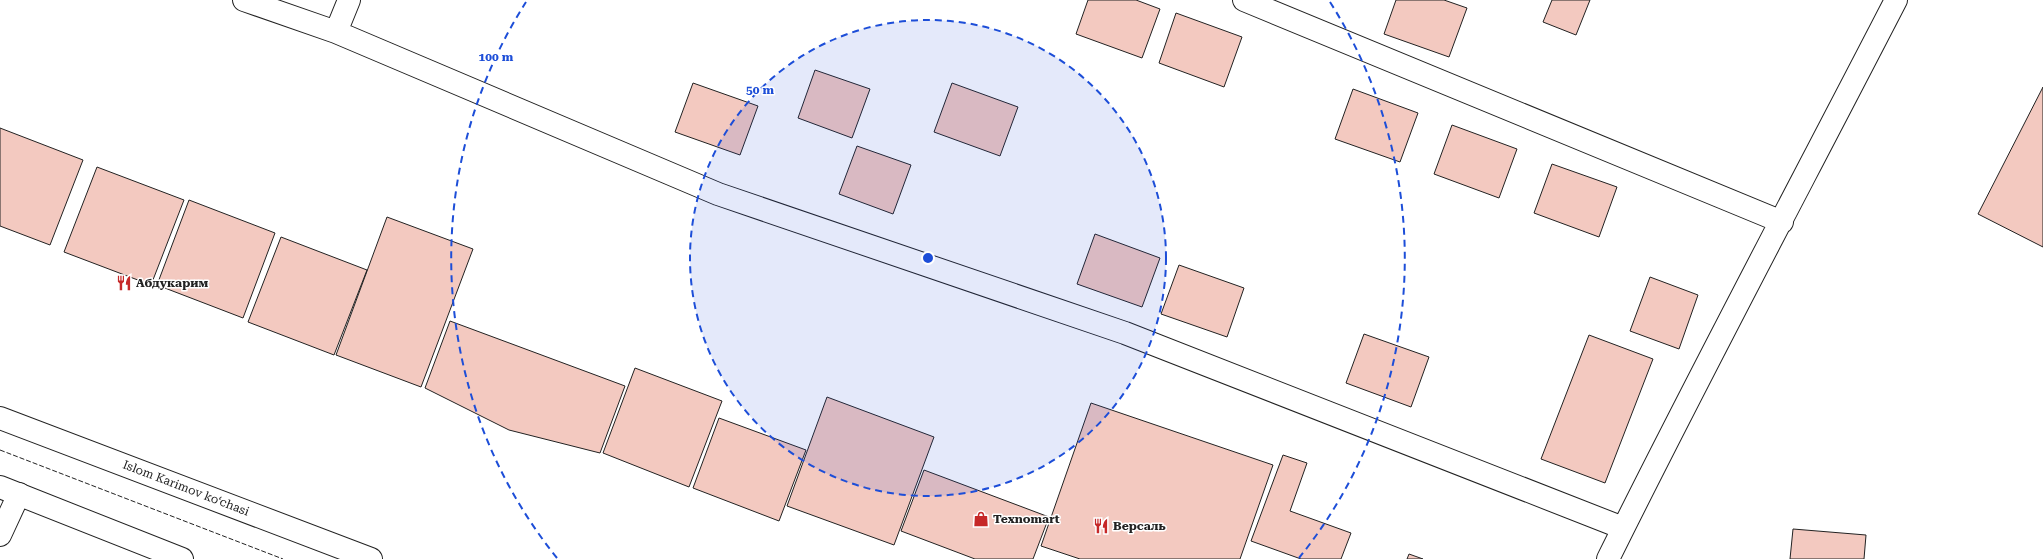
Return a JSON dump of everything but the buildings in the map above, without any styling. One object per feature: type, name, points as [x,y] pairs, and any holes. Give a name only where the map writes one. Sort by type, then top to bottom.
[{"type":"main road","points":[[244,0],[336,32],[718,194],[1125,333],[1624,528]]},
{"type":"main road","points":[[336,32],[349,0]]},
{"type":"main road","points":[[1244,0],[1782,222]]},
{"type":"main road","points":[[1608,559],[1685,405],[1782,222],[1896,0]]},
{"type":"main road","name":"Islom Karimov ko‘chasi","points":[[0,418],[371,559]]},
{"type":"main road","points":[[0,535],[9,491],[182,559]]},
{"type":"fence","points":[[0,450],[283,559]]},
{"type":"place","name":"Абдукарим","points":[[124,283]]},
{"type":"place","name":"Texnomart","points":[[981,519]]},
{"type":"place","name":"Версаль","points":[[1101,526]]}]
